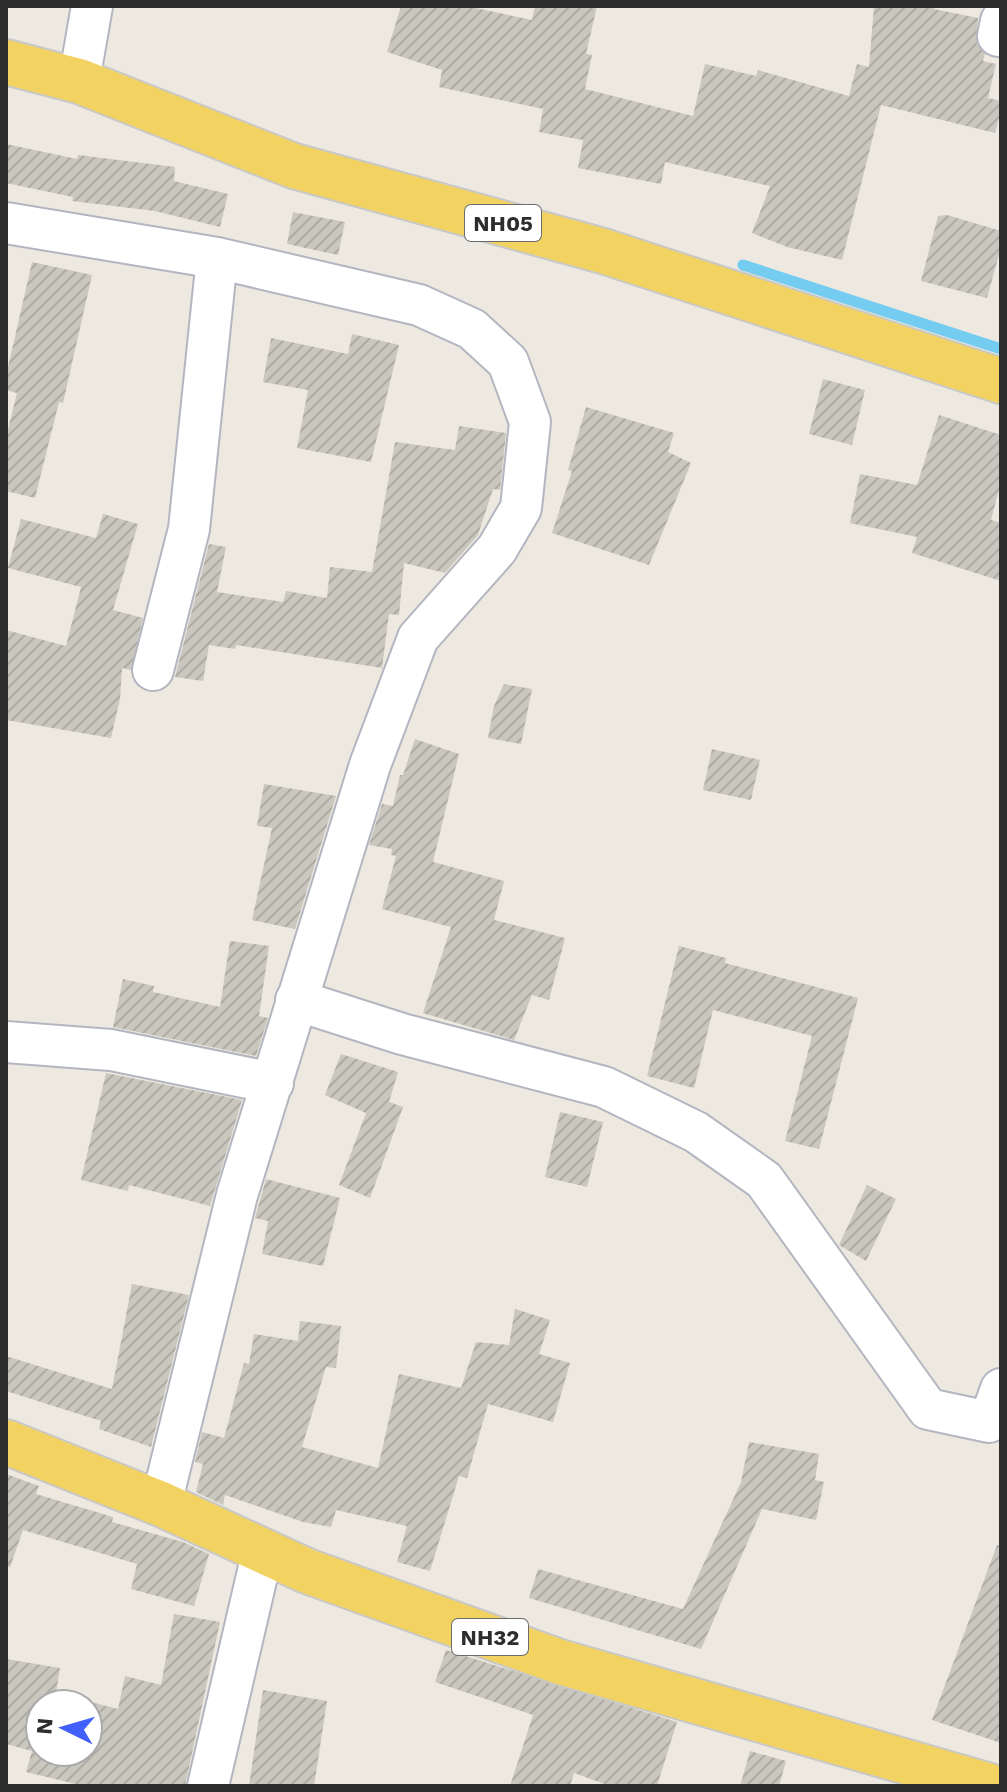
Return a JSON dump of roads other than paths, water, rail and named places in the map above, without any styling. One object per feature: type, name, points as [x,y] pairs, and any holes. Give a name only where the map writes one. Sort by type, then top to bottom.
[{"type":"main road","name":"NH05","points":[[6,62],[79,81],[294,166],[603,251],[1001,381]]},
{"type":"main road","name":"NH32","points":[[6,1442],[161,1504],[307,1571],[560,1662],[919,1776],[990,1786]]},
{"type":"street","points":[[79,81],[92,6]]},
{"type":"street","points":[[6,223],[217,258],[419,305],[472,329],[508,362],[530,422],[521,508],[497,549],[418,638],[370,765],[237,1195],[161,1504]]},
{"type":"street","points":[[153,670],[189,529],[217,258]]},
{"type":"street","points":[[296,1000],[402,1034],[604,1087],[696,1132],[764,1180],[928,1409],[989,1422],[1001,1389]]},
{"type":"street","points":[[6,1042],[111,1050],[273,1083]]},
{"type":"street","points":[[208,1786],[263,1550]]},
{"type":"waterway","points":[[743,265],[1001,349]]}]
